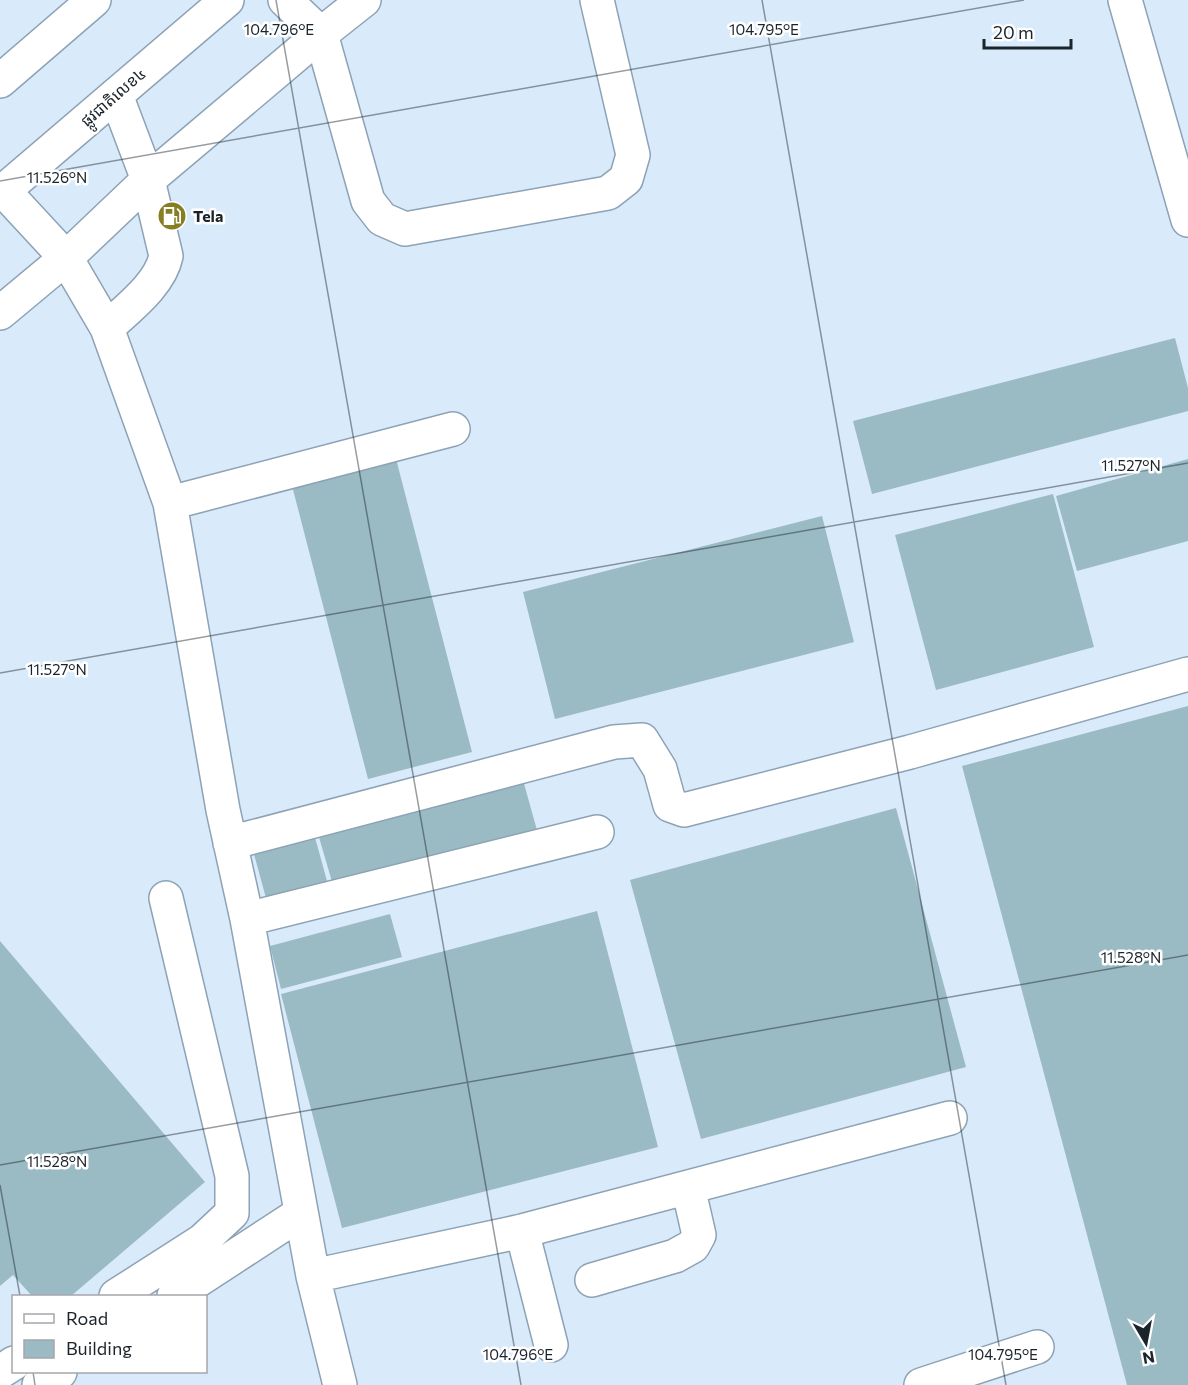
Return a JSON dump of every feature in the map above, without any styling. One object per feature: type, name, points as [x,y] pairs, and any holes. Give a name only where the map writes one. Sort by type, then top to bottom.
[{"type":"main road","points":[[0,81],[94,0]]},
{"type":"main road","name":"ផ្លូវជាតិលេខ៤","points":[[2,192],[227,0]]},
{"type":"main road","points":[[285,0],[321,34],[368,201],[382,219],[405,229],[608,193],[626,178],[633,155],[597,0]]},
{"type":"main road","points":[[0,313],[66,258],[148,180],[364,0]]},
{"type":"main road","points":[[1125,0],[1188,220]]},
{"type":"main road","points":[[107,328],[150,286],[164,264],[166,256],[148,180],[116,95]]},
{"type":"main road","points":[[2,192],[66,258],[107,328],[170,503],[230,843],[247,919],[313,1276],[340,1385]]},
{"type":"main road","points":[[170,503],[453,429]]},
{"type":"main road","points":[[230,843],[614,742],[642,740],[660,769],[670,805],[684,810],[910,752],[1188,674]]},
{"type":"main road","points":[[247,919],[597,832]]},
{"type":"main road","points":[[118,1295],[202,1241],[232,1213],[232,1176],[166,898]]},
{"type":"main road","points":[[313,1276],[522,1232],[950,1118]]},
{"type":"main road","points":[[592,1280],[675,1256],[693,1246],[699,1235],[688,1188]]},
{"type":"main road","points":[[176,1295],[301,1213]]},
{"type":"main road","points":[[522,1232],[551,1345]]},
{"type":"main road","points":[[921,1385],[1037,1347]]},
{"type":"main road","points":[[39,1385],[57,1373]]},
{"type":"building","points":[[1175,338],[1188,388],[1188,411],[872,494],[853,421]]},
{"type":"building","points":[[394,451],[472,752],[368,779],[290,478]]},
{"type":"building","points":[[1188,459],[1188,541],[1077,571],[1056,496]]},
{"type":"building","points":[[1053,494],[1094,647],[936,690],[895,535]]},
{"type":"building","points":[[822,516],[854,642],[555,719],[523,592]]},
{"type":"building","points":[[1188,706],[1188,1385],[1127,1385],[962,766]]},
{"type":"building","points":[[520,769],[538,834],[335,892],[316,827]]},
{"type":"building","points":[[896,808],[966,1067],[701,1139],[630,880]]},
{"type":"building","points":[[313,830],[327,881],[266,898],[252,847]]},
{"type":"building","points":[[597,911],[658,1147],[342,1228],[281,994]]},
{"type":"building","points":[[390,914],[402,957],[281,989],[270,946]]},
{"type":"building","points":[[0,941],[205,1182],[72,1295],[31,1295],[13,1275],[0,1286]]},
{"type":"place","name":"Tela","points":[[172,216]]}]
